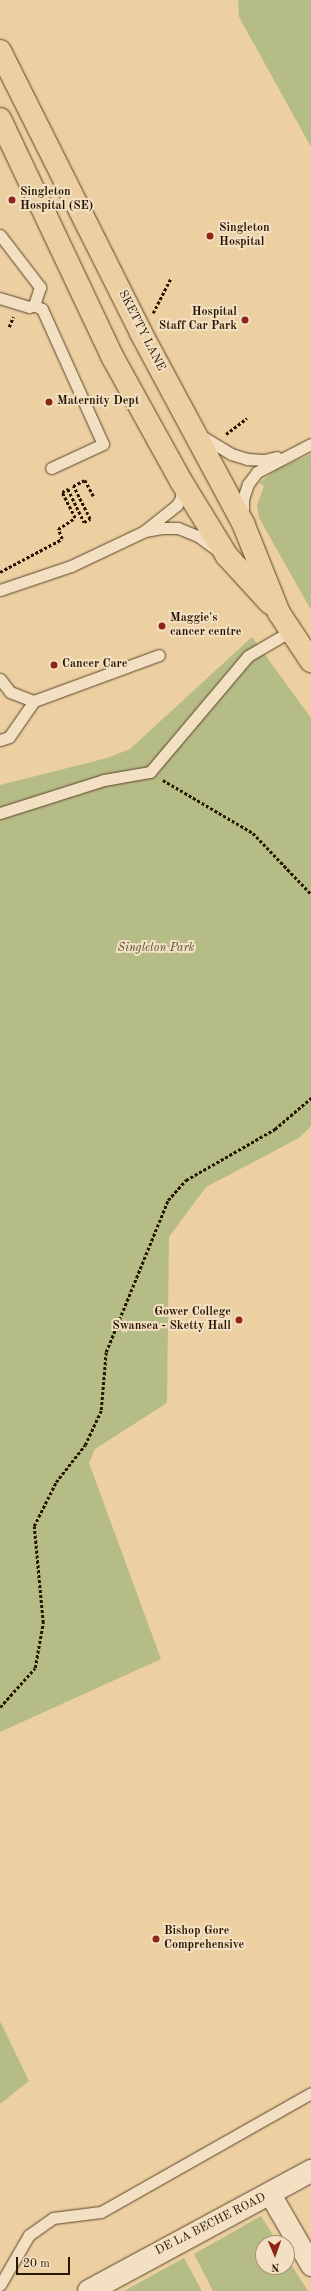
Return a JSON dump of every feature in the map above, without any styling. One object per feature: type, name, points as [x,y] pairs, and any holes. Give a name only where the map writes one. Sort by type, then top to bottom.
[{"type":"main road","name":"SKETTY LANE","points":[[0,51],[141,332],[243,523],[279,613]]},
{"type":"main road","name":"SKETTY LANE","points":[[0,119],[114,358],[181,481],[227,556],[279,613],[311,661]]},
{"type":"street","name":"DE LA BECHE ROAD","points":[[89,2291],[311,2171]]},
{"type":"street","points":[[270,2194],[311,2265]]},
{"type":"lane","points":[[0,235],[40,287],[34,305]]},
{"type":"lane","points":[[0,298],[17,305],[34,305],[42,309],[103,444],[51,468]]},
{"type":"lane","points":[[192,429],[215,446],[247,458],[264,460],[288,455]]},
{"type":"lane","points":[[243,523],[243,499],[248,484],[257,472],[311,444]]},
{"type":"lane","points":[[143,532],[176,505],[181,498],[181,481]]},
{"type":"lane","points":[[0,590],[71,566],[143,532],[162,528],[188,531],[227,556]]},
{"type":"lane","points":[[0,813],[104,780],[150,772],[248,656],[291,631]]},
{"type":"lane","points":[[0,740],[9,737],[34,702],[159,655]]},
{"type":"lane","points":[[0,679],[10,692],[34,702]]},
{"type":"lane","points":[[0,2285],[29,2235],[53,2218],[101,2212],[311,2093]]},
{"type":"path","points":[[150,319],[170,279]]},
{"type":"path","points":[[226,434],[248,418]]},
{"type":"path","points":[[0,572],[62,539],[58,529],[76,518],[62,492],[68,489],[84,522],[90,519],[73,486],[85,480],[94,497]]},
{"type":"path","points":[[150,772],[253,833],[311,894]]},
{"type":"path","points":[[0,1707],[35,1668],[43,1623],[34,1526],[56,1482],[85,1445],[101,1410],[106,1352],[168,1200],[186,1180],[275,1129],[311,1098]]},
{"type":"green space","points":[[238,0],[311,0],[311,147],[239,17]]},
{"type":"green space","points":[[311,454],[311,610],[259,518],[257,505],[264,486],[259,483],[277,469]]},
{"type":"green space","name":"Singleton Park","points":[[252,637],[311,718],[311,1126],[299,1138],[206,1187],[169,1237],[167,1403],[95,1449],[89,1463],[161,1659],[0,1732],[0,785],[107,758],[130,749]]},
{"type":"green space","points":[[0,2021],[29,2081],[0,2104]]},
{"type":"green space","points":[[261,2216],[273,2235],[255,2235],[255,2275],[295,2275],[295,2271],[308,2291],[213,2291],[194,2254]]},
{"type":"green space","points":[[184,2258],[202,2291],[124,2291]]},
{"type":"place","name":"Singleton Hospital (SE)","points":[[12,200]]},
{"type":"place","name":"Singleton Hospital","points":[[210,236]]},
{"type":"place","name":"Hospital Staff Car Park","points":[[245,320]]},
{"type":"place","name":"Maternity Dept","points":[[49,402]]},
{"type":"place","name":"Maggie's cancer centre","points":[[162,626]]},
{"type":"place","name":"Cancer Care","points":[[54,665]]},
{"type":"place","name":"Gower College Swansea - Sketty Hall","points":[[239,1320]]},
{"type":"place","name":"Bishop Gore Comprehensive","points":[[156,1939]]}]
